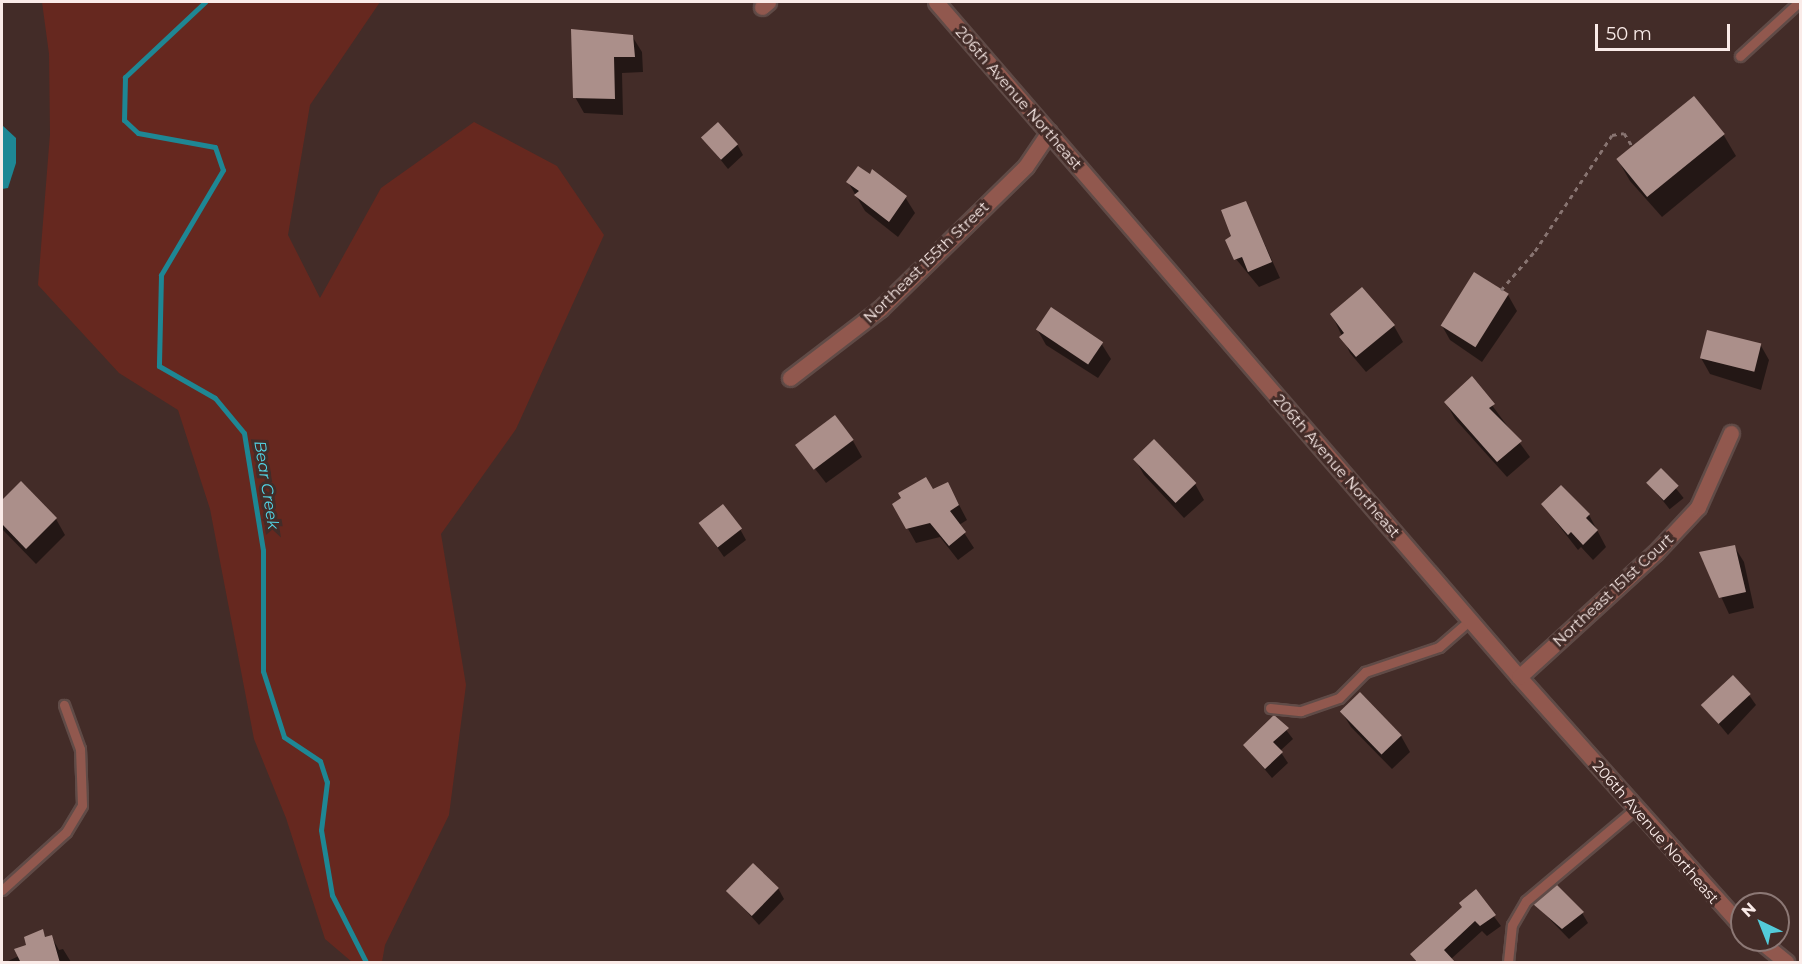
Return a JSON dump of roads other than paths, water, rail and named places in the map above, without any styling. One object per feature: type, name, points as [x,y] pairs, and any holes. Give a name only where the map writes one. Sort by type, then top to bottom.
[{"type":"street","name":"206th Avenue Northeast","points":[[936,2],[1470,620],[1730,913]]},
{"type":"street","name":"Northeast 155th Street","points":[[790,378],[880,309],[1026,166],[1049,132]]},
{"type":"street","name":"Northeast 151st Court","points":[[1519,676],[1655,553],[1698,507],[1731,433]]},
{"type":"street","points":[[1773,952],[1786,963]]},
{"type":"lane","points":[[1740,56],[1799,2]]},
{"type":"lane","points":[[1270,708],[1301,711],[1339,698],[1365,672],[1439,647],[1470,620]]},
{"type":"lane","points":[[2,890],[66,832],[82,805],[80,749],[64,705]]},
{"type":"lane","points":[[1508,963],[1512,925],[1526,901],[1635,808]]},
{"type":"water","points":[[2,125],[16,138],[16,163],[8,188],[2,189]]},
{"type":"waterway","name":"Bear Creek","points":[[205,2],[125,77],[124,120],[138,133],[215,147],[223,170],[161,275],[159,366],[215,398],[244,433],[263,550],[263,671],[284,737],[320,761],[327,782],[321,830],[332,895],[366,962]]}]
